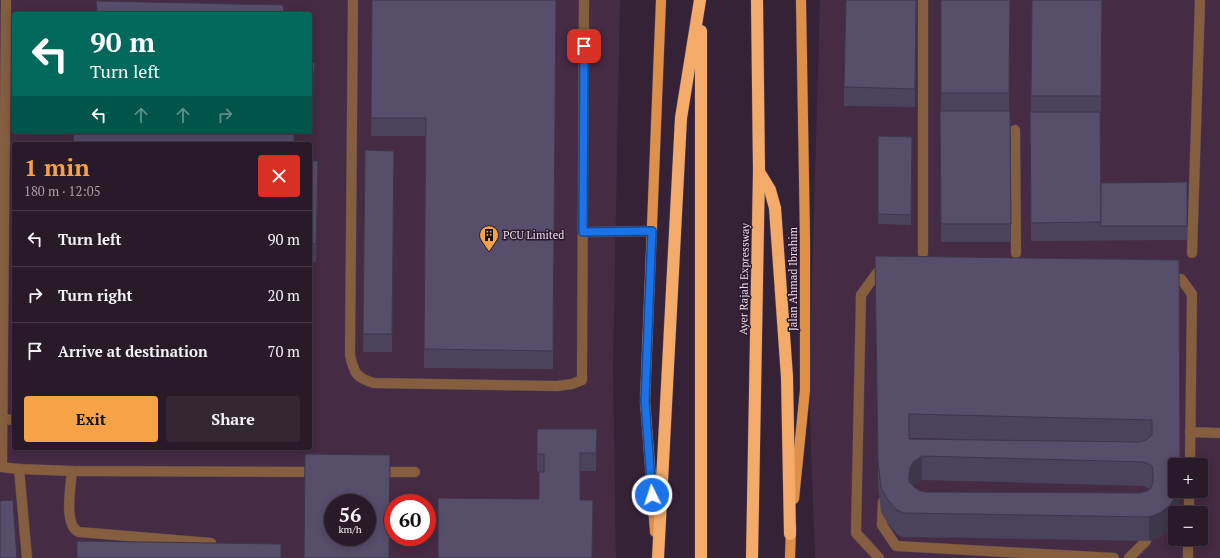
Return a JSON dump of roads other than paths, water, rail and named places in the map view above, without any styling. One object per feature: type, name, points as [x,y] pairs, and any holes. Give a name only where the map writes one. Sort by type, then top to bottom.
[{"type":"highway","points":[[657,558],[681,118],[700,0]]},
{"type":"highway","points":[[700,0],[701,558]]},
{"type":"highway","name":"Ayer Rajah Expressway","points":[[752,558],[759,171],[757,0]]},
{"type":"highway","points":[[759,171],[770,190],[775,208],[787,377],[790,534]]},
{"type":"main road","points":[[657,558],[645,401],[660,0]]},
{"type":"main road","name":"Jalan Ahmad Ibrahim","points":[[790,558],[790,534],[805,390],[805,239],[801,0]]},
{"type":"street","points":[[6,0],[10,14],[1,466],[19,469],[72,471],[327,472]]},
{"type":"street","points":[[353,0],[350,355],[352,365],[357,374],[364,380],[374,383],[557,386],[572,384],[582,380],[584,0]]},
{"type":"street","points":[[923,0],[923,253]]},
{"type":"street","points":[[1192,253],[1200,0]]},
{"type":"street","points":[[1015,130],[1016,253]]},
{"type":"street","points":[[583,232],[652,231]]},
{"type":"street","points":[[879,558],[856,533],[861,295],[877,273],[900,273]]},
{"type":"street","points":[[1158,279],[1181,279],[1192,294],[1190,458]]},
{"type":"street","points":[[2,419],[12,420]]},
{"type":"street","points":[[1190,432],[1220,433]]},
{"type":"street","points":[[19,469],[18,504],[27,558]]},
{"type":"street","points":[[72,471],[69,515],[75,531],[211,543]]},
{"type":"street","points":[[367,472],[415,472]]},
{"type":"street","points":[[883,494],[882,525],[896,546],[1114,558]]},
{"type":"street","points":[[1129,558],[1146,541],[1147,520]]},
{"type":"street","points":[[1188,546],[1188,558]]},
{"type":"place","name":"PCU Limited","points":[[489,252]]}]
